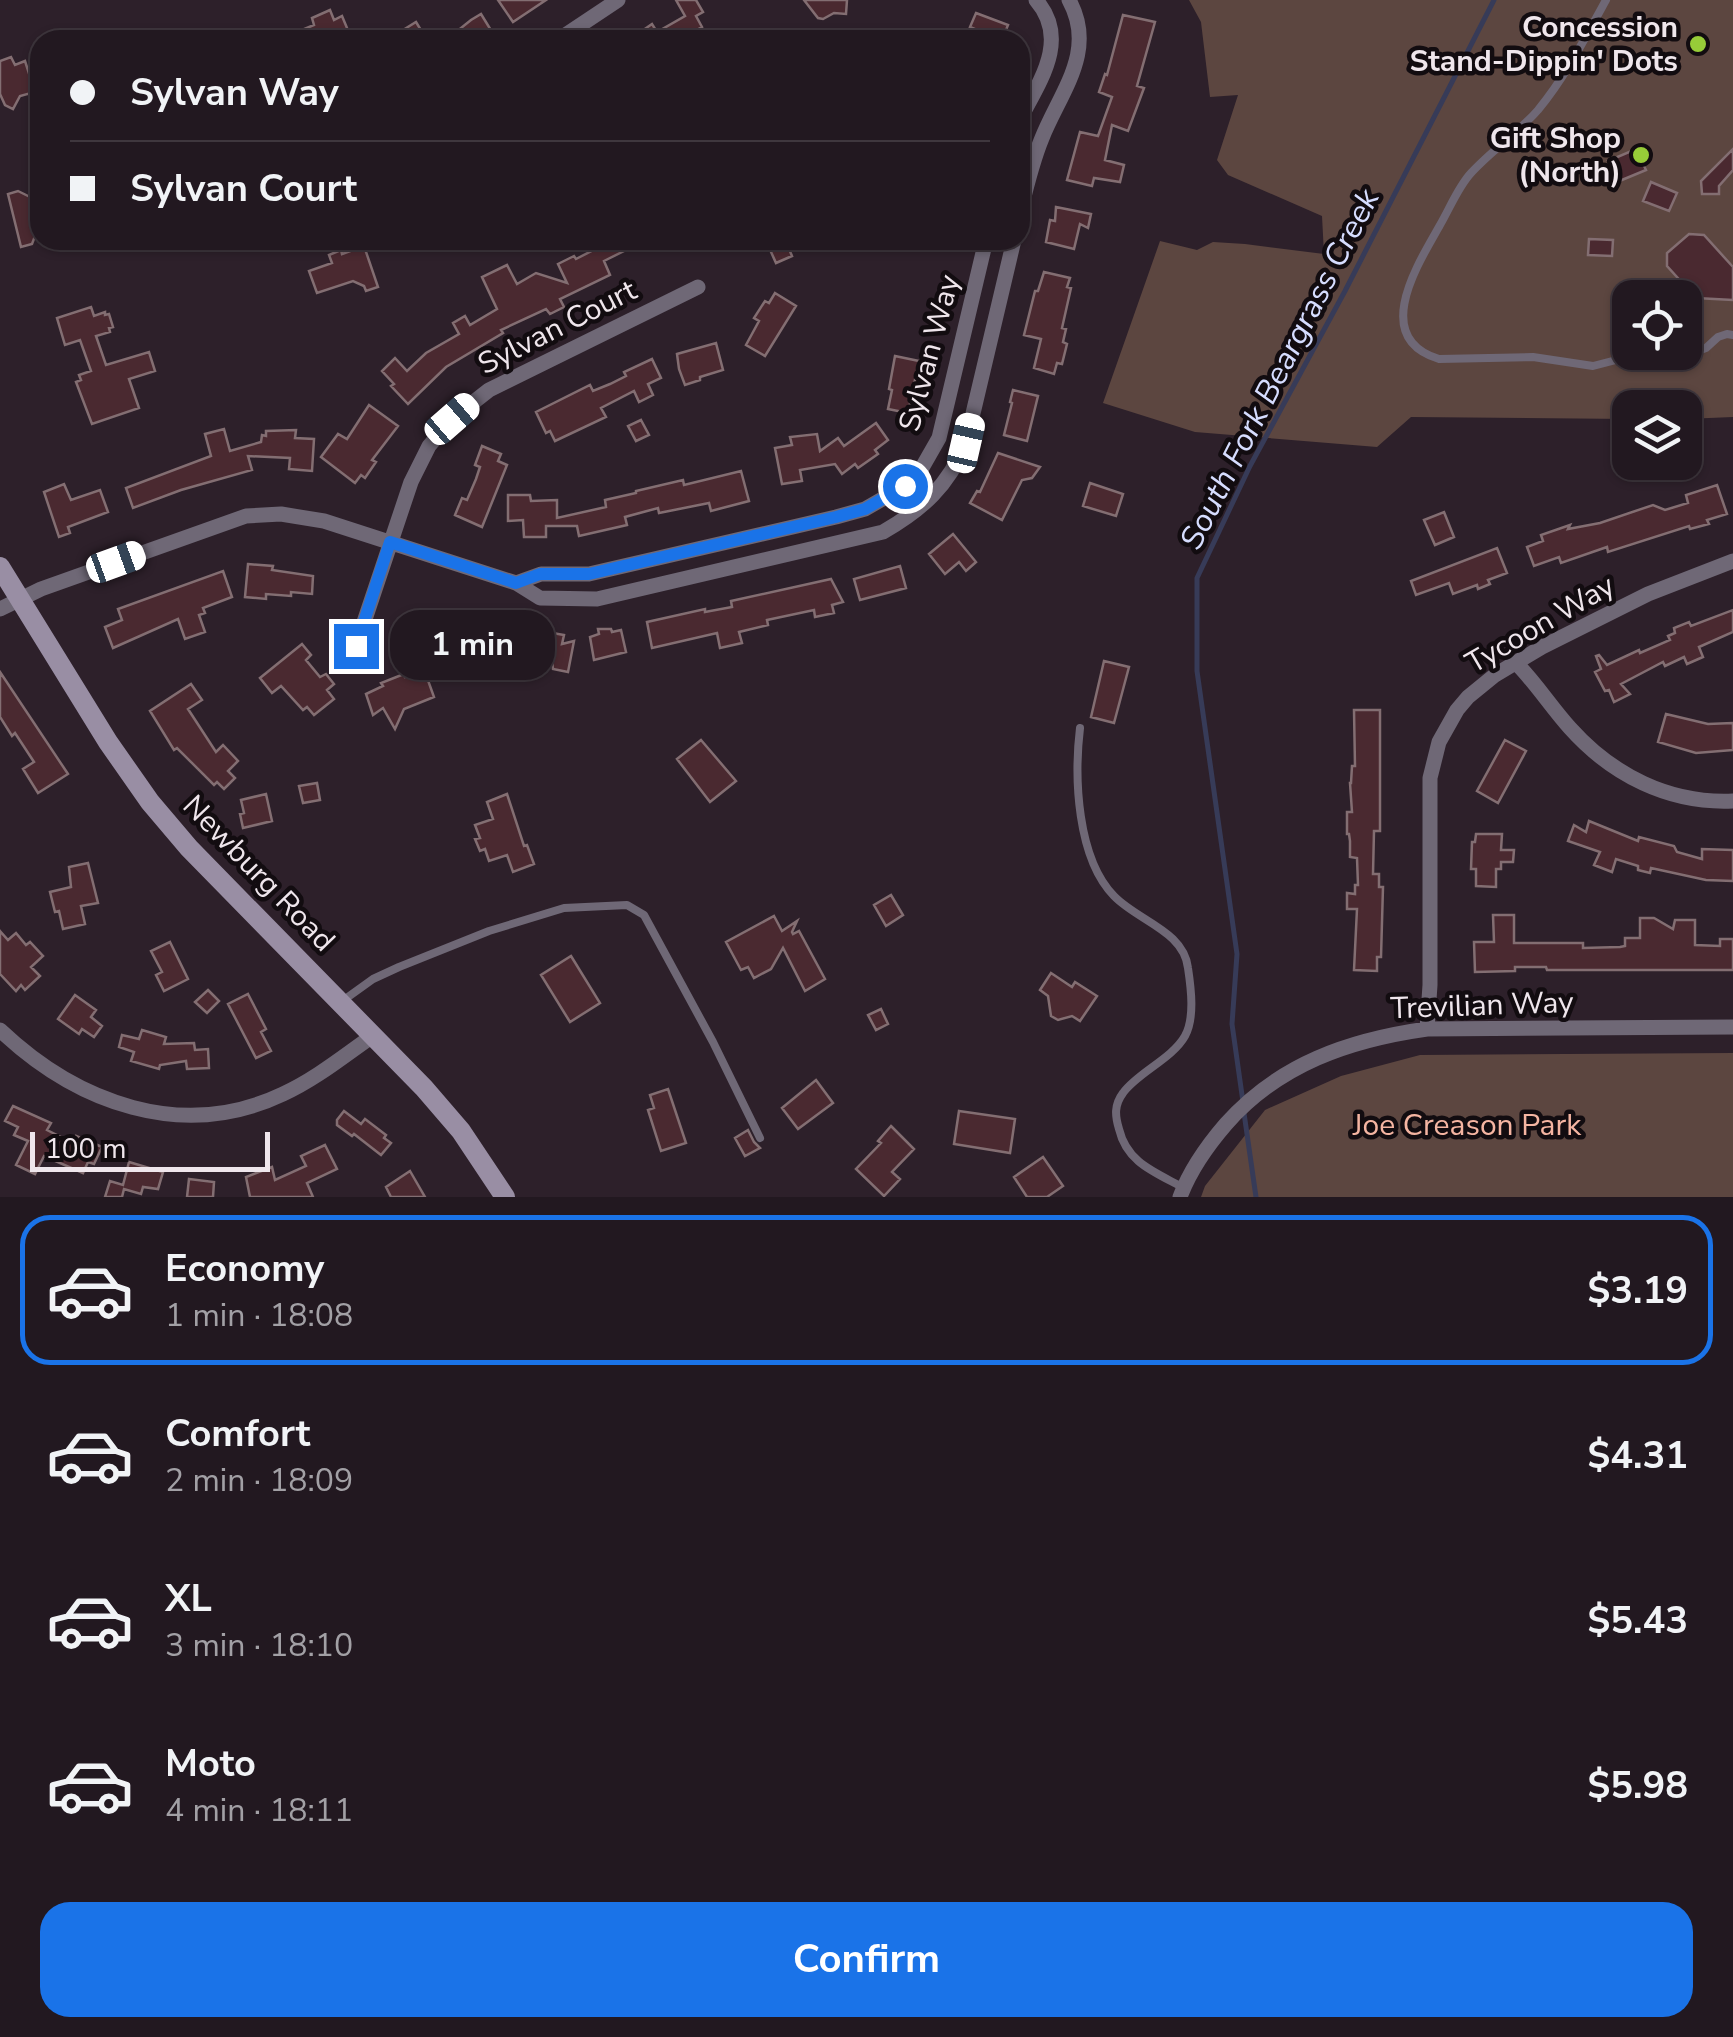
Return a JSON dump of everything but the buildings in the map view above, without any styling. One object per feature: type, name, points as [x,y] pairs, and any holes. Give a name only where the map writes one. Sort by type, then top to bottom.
[{"type":"main road","name":"Newburg Road","points":[[0,567],[10,604],[150,802],[189,848],[424,1088],[461,1131],[505,1197]]},
{"type":"street","points":[[573,30],[618,0]]},
{"type":"street","points":[[1030,100],[1049,59],[1052,35],[1050,21],[1036,0]]},
{"type":"street","points":[[1030,173],[1074,67],[1081,37],[1078,18],[1069,0]]},
{"type":"street","points":[[1040,81],[1064,92]]},
{"type":"street","name":"Sylvan Way","points":[[516,583],[540,574],[589,574],[865,509],[905,486],[919,473],[939,438],[984,250]]},
{"type":"street","name":"Sylvan Way","points":[[10,604],[246,516],[264,514],[324,521],[516,583],[540,598],[597,600],[883,532],[913,514],[950,474],[966,443],[1012,250]]},
{"type":"street","name":"Sylvan Court","points":[[356,646],[411,482],[438,434],[473,401],[518,375],[698,288]]},
{"type":"street","name":"Tycoon Way","points":[[1427,1029],[1428,797],[1433,759],[1448,725],[1468,697],[1516,663],[1609,612],[1733,560]]},
{"type":"street","points":[[625,565],[630,591]]},
{"type":"street","points":[[1516,663],[1585,745],[1611,766],[1668,794],[1712,802],[1733,801]]},
{"type":"street","name":"Trevilian Way","points":[[1182,1192],[1197,1162],[1246,1103],[1291,1070],[1345,1046],[1427,1029],[1733,1027]]},
{"type":"street","points":[[0,1030],[43,1066],[86,1092],[128,1108],[173,1115],[226,1112],[265,1102],[287,1093],[374,1035]]},
{"type":"lane","points":[[1606,0],[1566,71],[1536,112],[1468,175],[1411,278],[1403,311],[1405,327],[1413,345],[1439,359],[1533,357],[1593,366],[1620,359],[1686,355],[1706,348],[1718,337],[1733,335]]},
{"type":"lane","points":[[1080,728],[1078,807],[1094,865],[1113,895],[1180,943],[1188,963],[1191,1012],[1185,1036],[1123,1092],[1114,1112],[1123,1147],[1182,1192]]},
{"type":"lane","points":[[341,1002],[372,979],[489,931],[564,908],[627,905],[644,915],[714,1042],[760,1138]]},
{"type":"green space","points":[[1189,0],[1733,0],[1733,417],[1702,418],[1702,390],[1612,390],[1612,419],[1411,417],[1377,447],[1195,432],[1103,403],[1160,241],[1197,250],[1213,242],[1324,254],[1322,216],[1228,175],[1217,160],[1238,95],[1210,97],[1201,22]]},
{"type":"green space","name":"Joe Creason Park","points":[[1733,1053],[1733,1197],[1201,1197],[1205,1186],[1265,1110],[1341,1076],[1420,1055]]},
{"type":"waterway","name":"South Fork Beargrass Creek","points":[[1243,1102],[1232,1024],[1237,954],[1197,671],[1197,578],[1250,466],[1494,0]]},
{"type":"waterway","name":"South Fork Beargrass Creek","points":[[1244,1113],[1256,1197]]},
{"type":"place","name":"Concession Stand-Dippin' Dots","points":[[1698,44]]},
{"type":"place","name":"Gift Shop (North)","points":[[1641,155]]},
{"type":"route","points":[[356,646],[390,542],[516,583],[540,574],[589,574],[836,517],[865,509],[905,486]]}]
